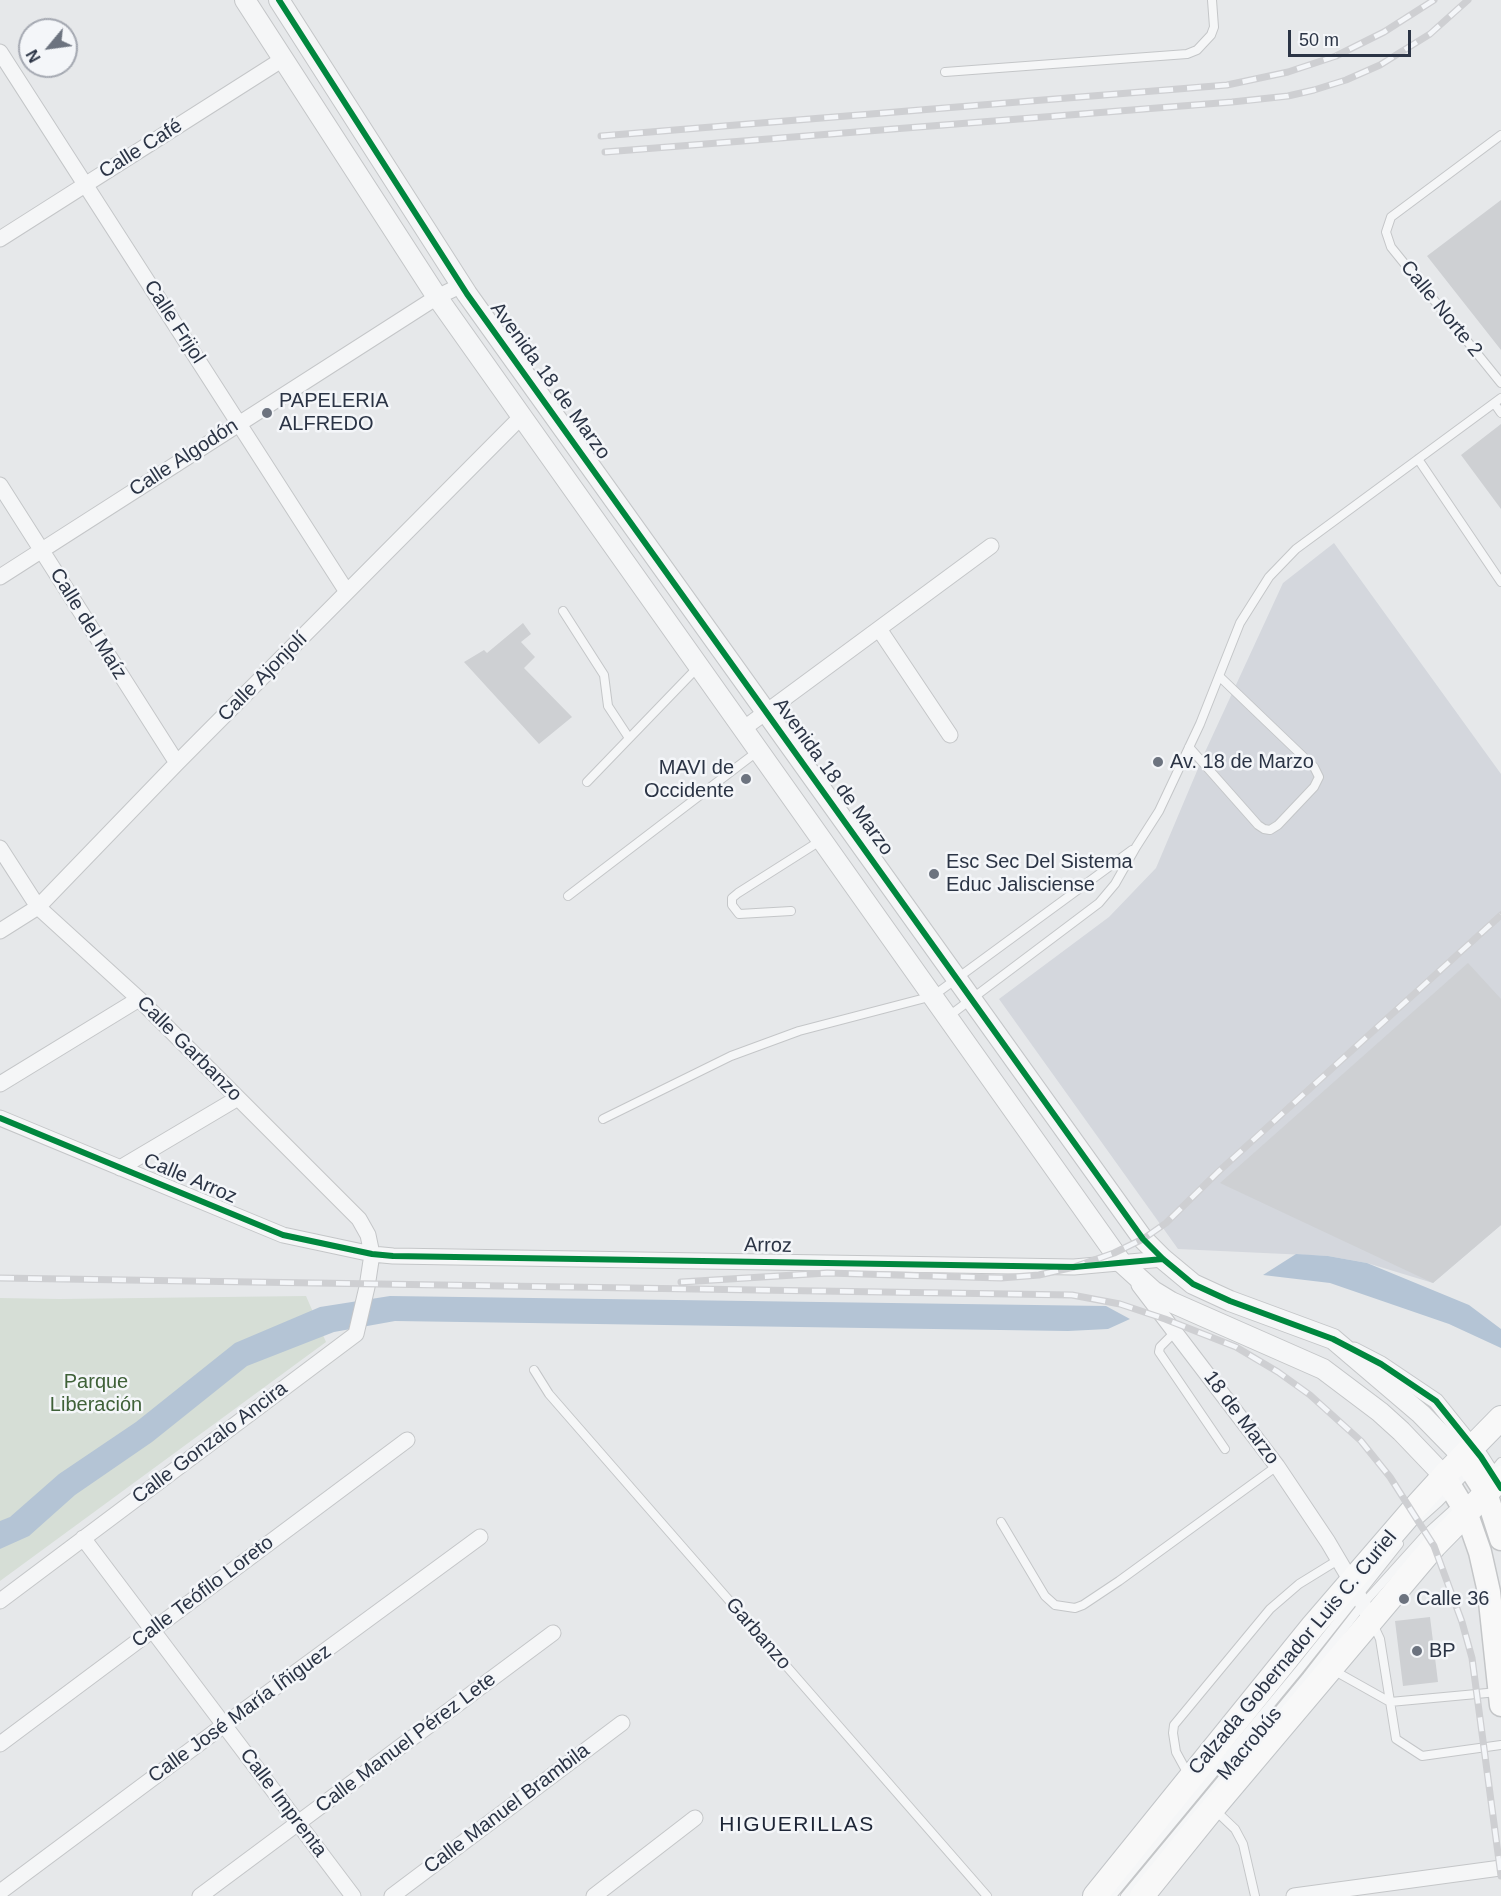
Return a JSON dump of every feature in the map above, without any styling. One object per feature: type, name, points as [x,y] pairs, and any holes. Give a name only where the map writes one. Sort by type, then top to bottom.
[{"type":"main road","name":"Calzada Gobernador Luis C. Curiel","points":[[1142,1896],[1330,1669],[1361,1600],[1434,1546],[1478,1478],[1501,1418]]},
{"type":"main road","name":"Calzada Gobernador Luis C. Curiel","points":[[1095,1896],[1190,1778],[1478,1478]]},
{"type":"main road","points":[[1478,1478],[1501,1539]]},
{"type":"main road","points":[[1478,1478],[1480,1552],[1489,1592],[1500,1699]]},
{"type":"street","points":[[245,0],[437,297],[1121,1262],[1153,1292],[1171,1302],[1323,1369],[1380,1412],[1401,1431],[1478,1478]]},
{"type":"street","name":"Avenida 18 de Marzo","points":[[279,0],[462,285],[1139,1233],[1163,1259],[1194,1284],[1333,1339],[1421,1414],[1478,1478]]},
{"type":"street","name":"Calle Frijol","points":[[0,52],[347,592]]},
{"type":"street","name":"Calle Café","points":[[0,238],[283,59]]},
{"type":"street","name":"Calle Algodón","points":[[0,577],[437,297],[462,285]]},
{"type":"street","name":"Calle Ajonjolí","points":[[0,931],[38,907],[177,763],[522,416]]},
{"type":"street","name":"Calle del Maíz","points":[[0,485],[177,763]]},
{"type":"street","points":[[743,729],[991,546]]},
{"type":"street","points":[[879,629],[950,735]]},
{"type":"street","name":"Calle Garbanzo","points":[[0,848],[38,907],[139,999],[359,1219],[368,1235],[372,1254]]},
{"type":"street","points":[[0,1084],[139,999]]},
{"type":"street","points":[[120,1168],[238,1098]]},
{"type":"street","name":"Calle Arroz","points":[[0,1118],[282,1235],[372,1254]]},
{"type":"street","name":"Arroz","points":[[372,1254],[1074,1267],[1163,1259]]},
{"type":"street","name":"Calle Gonzalo Ancira","points":[[0,1601],[356,1334],[372,1254]]},
{"type":"street","name":"18 de Marzo","points":[[1121,1262],[1277,1466],[1361,1600]]},
{"type":"street","name":"Calle Teófilo Loreto","points":[[0,1744],[407,1440]]},
{"type":"street","name":"Calle José María Íñiguez","points":[[0,1892],[480,1537]]},
{"type":"street","name":"Calle Imprenta","points":[[83,1538],[353,1896]]},
{"type":"street","name":"Calle Manuel Pérez Lete","points":[[200,1896],[554,1633]]},
{"type":"street","name":"Calle Manuel Brambila","points":[[392,1896],[622,1723]]},
{"type":"street","points":[[594,1896],[695,1818]]},
{"type":"street","points":[[1294,1896],[1501,1868]]},
{"type":"lane","points":[[945,72],[1187,54],[1197,50],[1211,35],[1214,27],[1212,0]]},
{"type":"lane","name":"Calle Norte 2","points":[[1501,135],[1391,217],[1386,232],[1391,247],[1501,382]]},
{"type":"lane","points":[[948,1017],[1099,903],[1115,884],[1159,810],[1189,747],[1240,623],[1269,577],[1296,549],[1501,398]]},
{"type":"lane","points":[[1494,404],[1501,413]]},
{"type":"lane","points":[[1418,459],[1501,582]]},
{"type":"lane","points":[[563,611],[604,675],[608,706],[629,738]]},
{"type":"lane","points":[[587,782],[699,666]]},
{"type":"lane","points":[[1189,747],[1264,829],[1270,830],[1278,825],[1314,787],[1319,777],[1314,767],[1219,676]]},
{"type":"lane","points":[[568,896],[759,750]]},
{"type":"lane","points":[[791,911],[739,914],[732,905],[732,898],[822,840]]},
{"type":"lane","points":[[603,1119],[731,1056],[800,1031],[933,996],[1136,847]]},
{"type":"lane","points":[[1175,1332],[1160,1347],[1159,1352],[1225,1449]]},
{"type":"lane","name":"Garbanzo","points":[[534,1370],[549,1394],[987,1896]]},
{"type":"lane","points":[[1001,1522],[1045,1596],[1055,1605],[1075,1608],[1119,1581],[1277,1466]]},
{"type":"lane","points":[[1412,1528],[1478,1478]]},
{"type":"lane","name":"Macrobús","points":[[1125,1896],[1307,1676],[1405,1536]]},
{"type":"lane","points":[[1190,1778],[1176,1752],[1174,1725],[1270,1609],[1299,1584],[1338,1560]]},
{"type":"lane","points":[[1361,1600],[1380,1639],[1396,1739],[1422,1756],[1501,1745]]},
{"type":"lane","name":"Macrobús","points":[[1112,1896],[1299,1670],[1361,1600]]},
{"type":"lane","points":[[1330,1669],[1390,1702],[1500,1699]]},
{"type":"lane","points":[[1213,1808],[1235,1829],[1244,1844],[1255,1896]]},
{"type":"shaded area","points":[[1334,543],[1501,774],[1501,1225],[1433,1283],[1367,1263],[1328,1256],[1178,1249],[999,999],[1109,917],[1156,868],[1205,752],[1283,583]]},
{"type":"green space","name":"Parque Liberación","points":[[306,1296],[326,1342],[0,1581],[0,1298]]},
{"type":"water","points":[[1296,1254],[1328,1256],[1367,1263],[1469,1305],[1501,1329],[1501,1348],[1449,1324],[1330,1283],[1263,1275]]},
{"type":"water","points":[[390,1296],[1106,1306],[1130,1319],[1108,1329],[1068,1331],[395,1321],[334,1332],[247,1366],[152,1442],[75,1495],[29,1536],[0,1549],[0,1521],[10,1517],[59,1474],[136,1422],[235,1343],[320,1307]]},
{"type":"building","points":[[1501,200],[1501,350],[1427,256]]},
{"type":"building","points":[[1501,424],[1501,509],[1461,455]]},
{"type":"building","points":[[523,623],[531,634],[521,642],[535,657],[524,668],[572,717],[539,744],[464,662],[484,650],[487,653]]},
{"type":"building","points":[[1468,963],[1501,999],[1501,1225],[1433,1283],[1220,1183]]},
{"type":"building","name":"BP","points":[[1430,1617],[1438,1682],[1403,1686],[1395,1621]]},
{"type":"railway","points":[[601,136],[1227,85],[1288,72],[1336,56],[1384,32],[1434,0]]},
{"type":"railway","points":[[605,152],[1288,96],[1346,80],[1380,65],[1430,34],[1468,0]]},
{"type":"railway","points":[[681,1282],[827,1273],[1001,1278],[1039,1275],[1074,1267],[1114,1253],[1143,1239],[1166,1223],[1218,1172],[1501,915]]},
{"type":"railway","points":[[0,1278],[1072,1295],[1120,1304],[1236,1347],[1278,1372],[1310,1395],[1361,1441],[1390,1477],[1434,1546],[1462,1622],[1472,1658],[1501,1876]]},
{"type":"cycle path","points":[[279,0],[467,294],[1143,1239],[1193,1284],[1230,1301],[1333,1339],[1381,1364],[1436,1401],[1481,1457],[1501,1488]]},
{"type":"cycle path","points":[[0,1118],[283,1235],[372,1254],[1074,1267],[1163,1259]]},
{"type":"place","name":"PAPELERIA ALFREDO","points":[[267,413]]},
{"type":"place","name":"Av. 18 de Marzo","points":[[1158,762]]},
{"type":"place","name":"MAVI de Occidente","points":[[746,779]]},
{"type":"place","name":"Esc Sec Del Sistema Educ Jalisciense","points":[[934,874]]},
{"type":"place","name":"Calle 36","points":[[1404,1599]]},
{"type":"place","name":"BP","points":[[1417,1651]]},
{"type":"district","name":"HIGUERILLAS","points":[[797,1825]]}]
